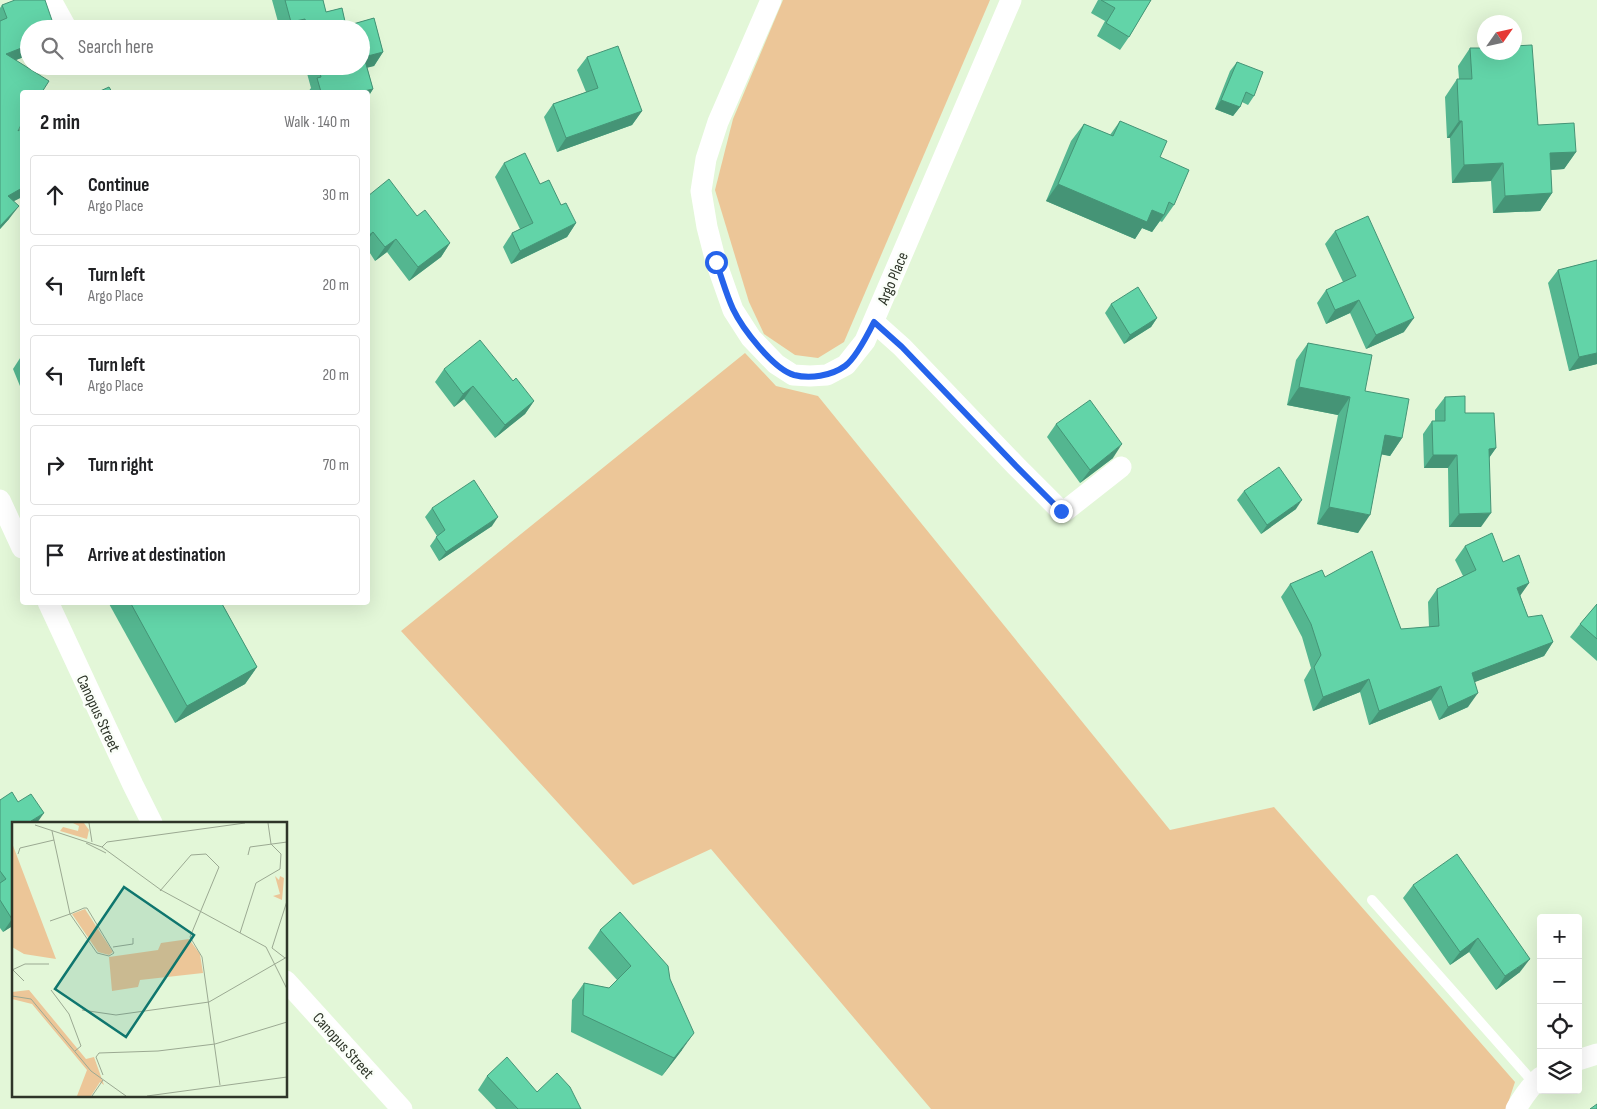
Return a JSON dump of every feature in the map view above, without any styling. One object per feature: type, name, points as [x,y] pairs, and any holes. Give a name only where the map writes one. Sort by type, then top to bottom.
[{"type":"street","points":[[51,0],[62,20]]},
{"type":"street","name":"Argo Place","points":[[771,0],[718,122],[706,159],[701,191],[707,227],[716,262],[733,310],[751,338],[776,364],[793,375],[810,376],[827,375],[846,366],[865,341],[1011,0]]},
{"type":"street","points":[[874,322],[902,347],[1061,511],[1065,511],[1120,467]]},
{"type":"street","points":[[0,500],[20,544]]},
{"type":"street","name":"Canopus Street","points":[[49,605],[152,822]]},
{"type":"street","name":"Canopus Street","points":[[288,983],[402,1109]]},
{"type":"street","points":[[1582,1059],[1597,1054]]},
{"type":"street","points":[[1516,1109],[1522,1098],[1537,1080]]},
{"type":"lane","points":[[1372,900],[1537,1080]]},
{"type":"shaded area","points":[[783,0],[990,0],[844,342],[818,358],[795,355],[764,334],[749,302],[715,190],[733,119]]},
{"type":"shaded area","points":[[745,353],[776,386],[818,396],[1170,830],[1274,807],[1515,1082],[1506,1109],[931,1109],[711,849],[633,885],[401,631]]},
{"type":"building","points":[[15,0],[45,0],[52,20],[20,20],[20,49],[6,54],[20,63],[20,75],[39,75],[49,81],[43,90],[20,90],[20,127],[18,131],[20,130],[20,189],[8,196],[19,206],[0,226],[0,21],[7,18],[2,5]]},
{"type":"building","points":[[285,0],[323,0],[326,12],[342,8],[345,20],[305,19],[290,20]]},
{"type":"building","points":[[1101,0],[1151,0],[1129,37],[1106,23],[1115,8]]},
{"type":"building","points":[[374,18],[383,52],[370,55],[370,20],[367,20]]},
{"type":"building","points":[[1532,45],[1538,125],[1574,123],[1576,152],[1550,153],[1552,193],[1505,196],[1503,163],[1464,165],[1462,121],[1459,121],[1457,79],[1472,79],[1470,48],[1477,48],[1477,60],[1522,60],[1522,46]]},
{"type":"building","points":[[618,46],[642,111],[566,138],[553,104],[598,88],[587,57]]},
{"type":"building","points":[[1237,62],[1263,72],[1254,96],[1246,92],[1240,107],[1221,100]]},
{"type":"building","points":[[320,75],[369,75],[373,89],[320,90],[317,78],[321,77]]},
{"type":"building","points":[[1120,121],[1167,141],[1160,157],[1189,170],[1174,205],[1169,202],[1164,215],[1152,210],[1147,222],[1058,184],[1084,124],[1113,136]]},
{"type":"building","points":[[525,153],[540,184],[549,180],[561,205],[566,203],[576,223],[520,251],[512,233],[533,223],[504,163]]},
{"type":"building","points":[[389,179],[417,216],[425,210],[450,243],[418,267],[396,239],[385,247],[373,232],[370,234],[370,194]]},
{"type":"building","points":[[1368,216],[1414,318],[1376,335],[1359,300],[1335,310],[1326,290],[1356,276],[1335,231]]},
{"type":"building","points":[[1597,260],[1597,353],[1579,357],[1558,270]]},
{"type":"building","points":[[1138,287],[1157,318],[1130,335],[1111,304]]},
{"type":"building","points":[[480,340],[513,381],[516,378],[534,401],[505,425],[473,386],[463,394],[444,369]]},
{"type":"building","points":[[1308,343],[1372,355],[1365,391],[1409,399],[1402,438],[1385,435],[1370,515],[1329,507],[1350,397],[1299,387]]},
{"type":"building","points":[[1465,396],[1465,413],[1494,413],[1496,448],[1489,449],[1491,513],[1459,514],[1457,455],[1433,455],[1432,421],[1445,421],[1445,397]]},
{"type":"building","points":[[1090,400],[1122,444],[1090,470],[1056,424]]},
{"type":"building","points":[[1279,467],[1302,500],[1267,525],[1244,491]]},
{"type":"building","points":[[474,480],[498,517],[446,552],[436,537],[445,530],[432,508]]},
{"type":"building","points":[[1492,533],[1503,562],[1519,555],[1529,583],[1517,588],[1528,617],[1542,615],[1553,642],[1472,673],[1478,693],[1448,707],[1441,686],[1379,711],[1369,679],[1323,697],[1314,667],[1321,655],[1311,624],[1290,584],[1322,570],[1325,577],[1372,551],[1401,629],[1439,626],[1437,589],[1476,570],[1465,546]]},
{"type":"building","points":[[1597,604],[1597,639],[1580,624]]},
{"type":"building","points":[[132,605],[223,605],[257,667],[187,706]]},
{"type":"building","points":[[12,792],[18,802],[31,794],[44,813],[31,822],[12,822],[12,919],[0,900],[0,883],[6,879],[0,871],[0,800]]},
{"type":"building","points":[[1457,854],[1530,959],[1505,976],[1478,938],[1460,952],[1413,885]]},
{"type":"building","points":[[620,912],[668,966],[670,979],[694,1033],[674,1058],[583,1015],[584,983],[609,988],[631,966],[600,930]]},
{"type":"building","points":[[507,1057],[537,1092],[557,1073],[570,1087],[581,1109],[518,1109],[487,1076]]},
{"type":"building","points":[[1597,1104],[1597,1109],[1590,1109]]},
{"type":"route","points":[[716,262],[733,310],[751,338],[776,364],[793,375],[827,375],[846,366],[865,341],[874,322],[902,347],[1061,511]]}]
